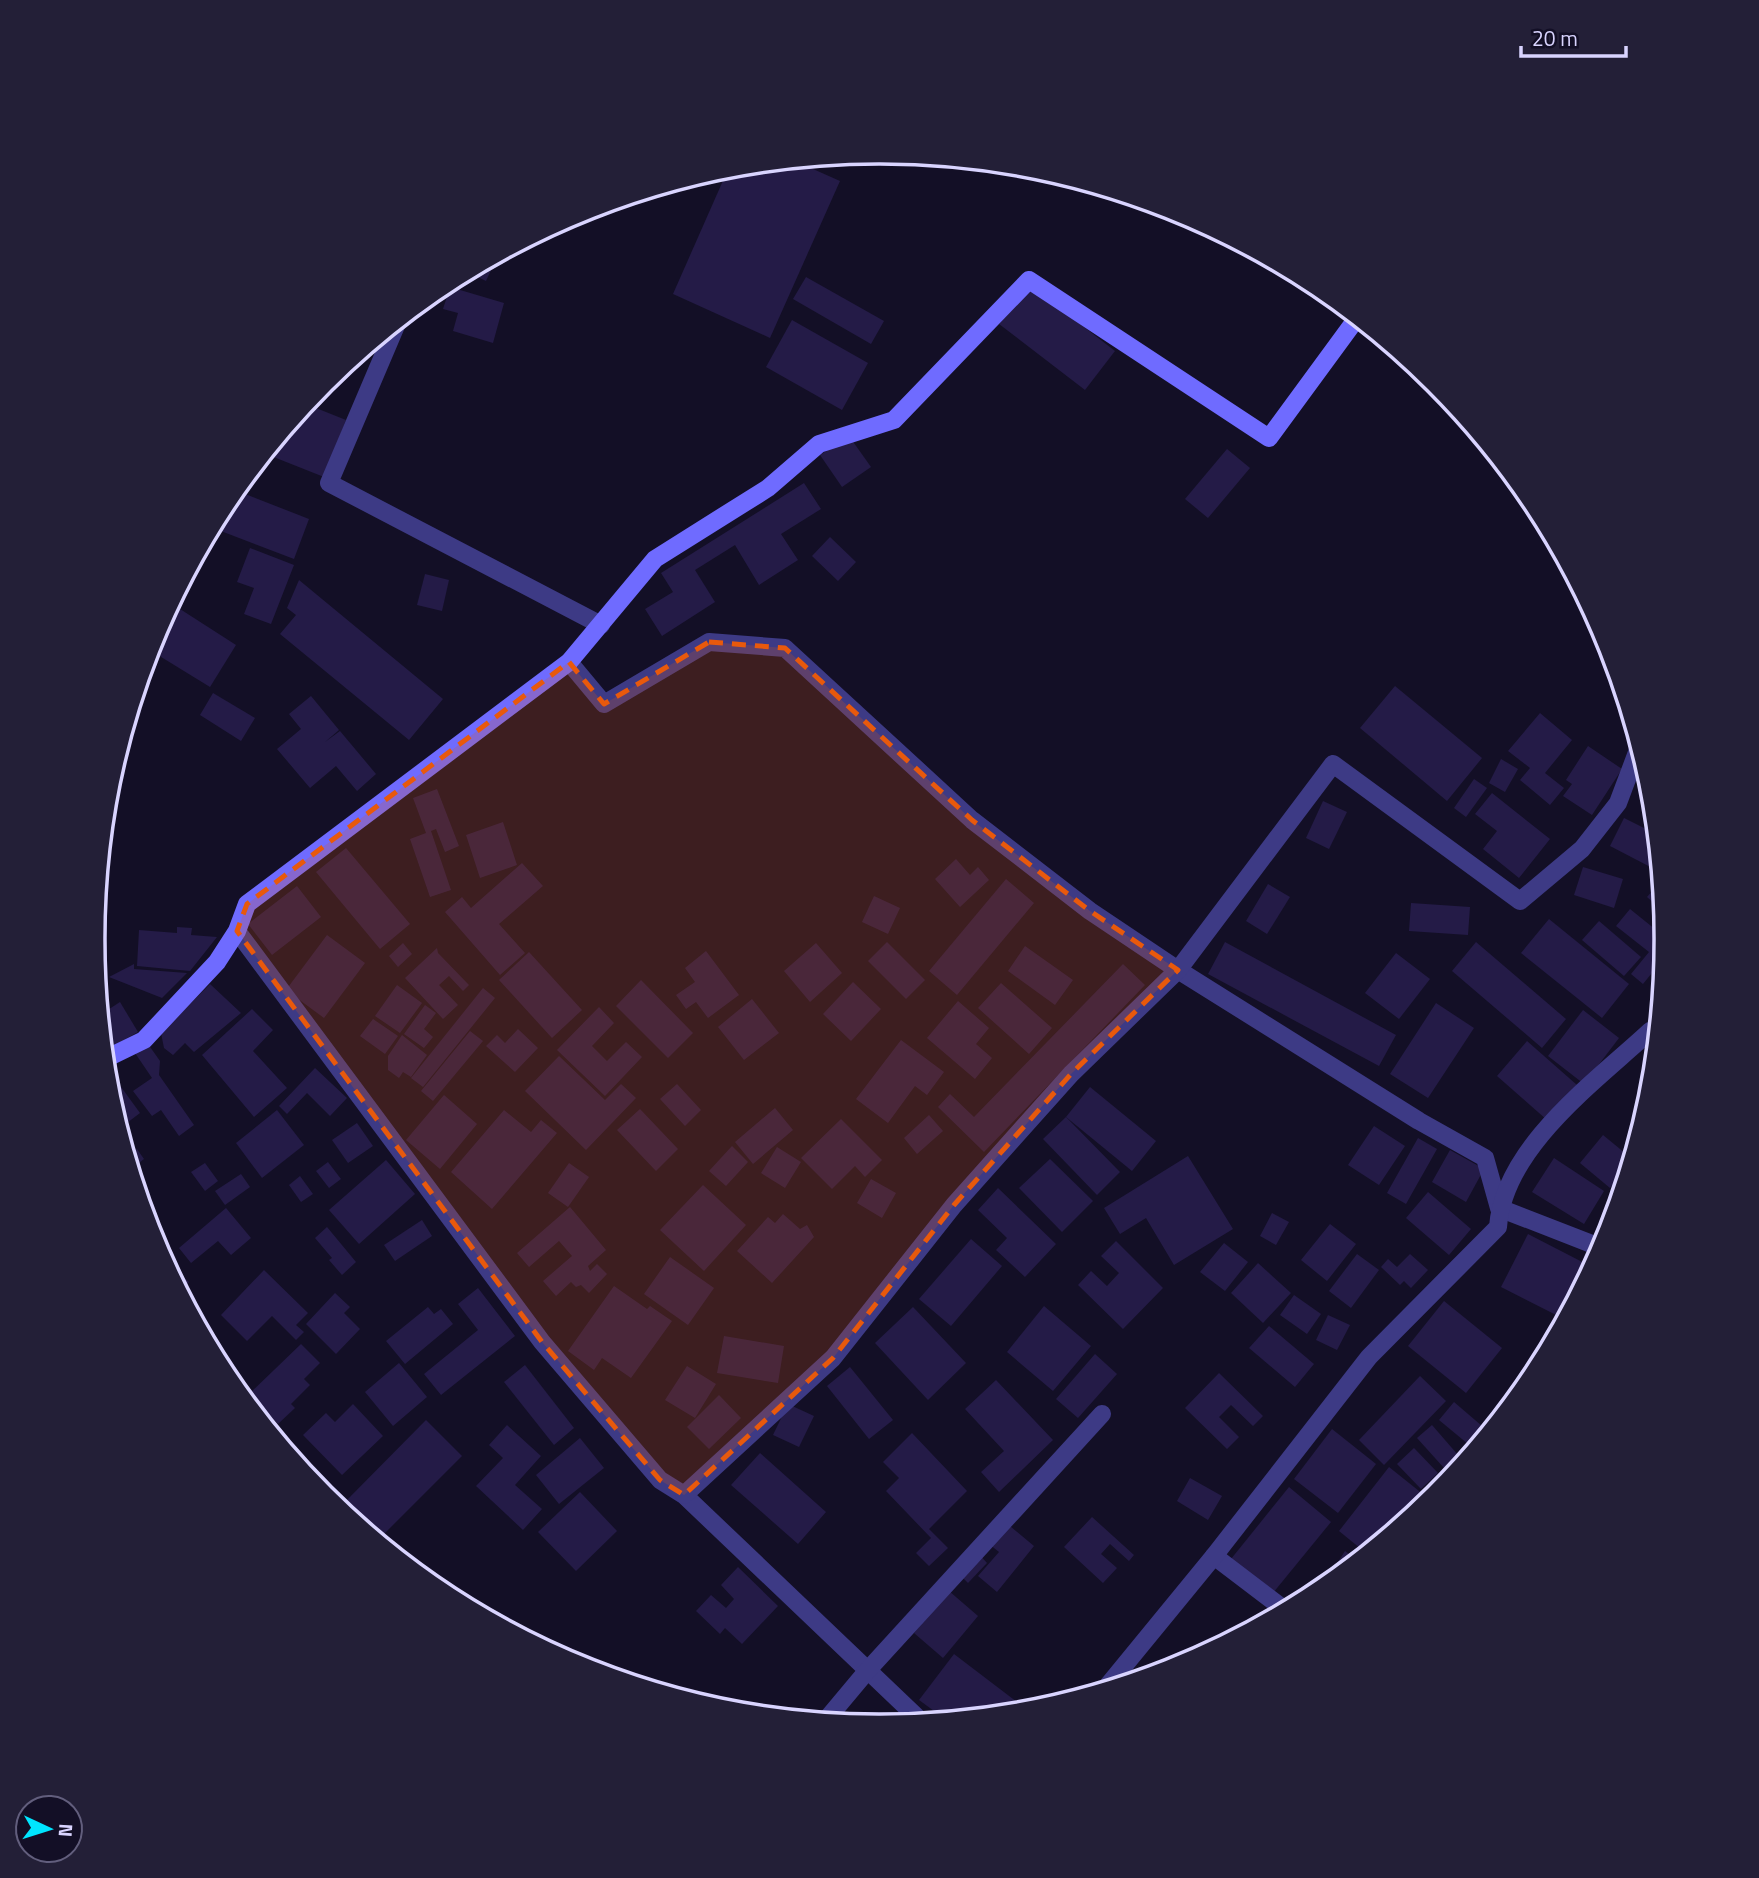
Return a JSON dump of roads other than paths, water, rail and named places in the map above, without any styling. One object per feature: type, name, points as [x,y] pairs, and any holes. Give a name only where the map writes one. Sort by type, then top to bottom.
[{"type":"street","points":[[114,1054],[144,1040],[217,962],[237,931],[247,904],[569,662],[655,559],[768,488],[819,444],[894,420],[1029,279],[1269,438],[1352,325]]},
{"type":"street","points":[[390,340],[329,483],[601,625]]},
{"type":"street","points":[[569,662],[604,704],[709,642],[785,648],[972,820],[1090,911],[1178,970],[1419,1121],[1485,1158],[1499,1208],[1498,1227],[1368,1357],[1214,1556],[1116,1676]]},
{"type":"street","points":[[684,1494],[833,1358],[954,1205],[1071,1074],[1178,970],[1333,764],[1520,901],[1582,849],[1618,803],[1634,764]]},
{"type":"street","points":[[237,931],[542,1342],[660,1480],[684,1494],[913,1713]]},
{"type":"street","points":[[1499,1208],[1529,1147],[1549,1124],[1648,1033]]},
{"type":"street","points":[[1499,1208],[1591,1244]]},
{"type":"street","points":[[833,1712],[1102,1414]]},
{"type":"street","points":[[1214,1556],[1277,1604]]}]
